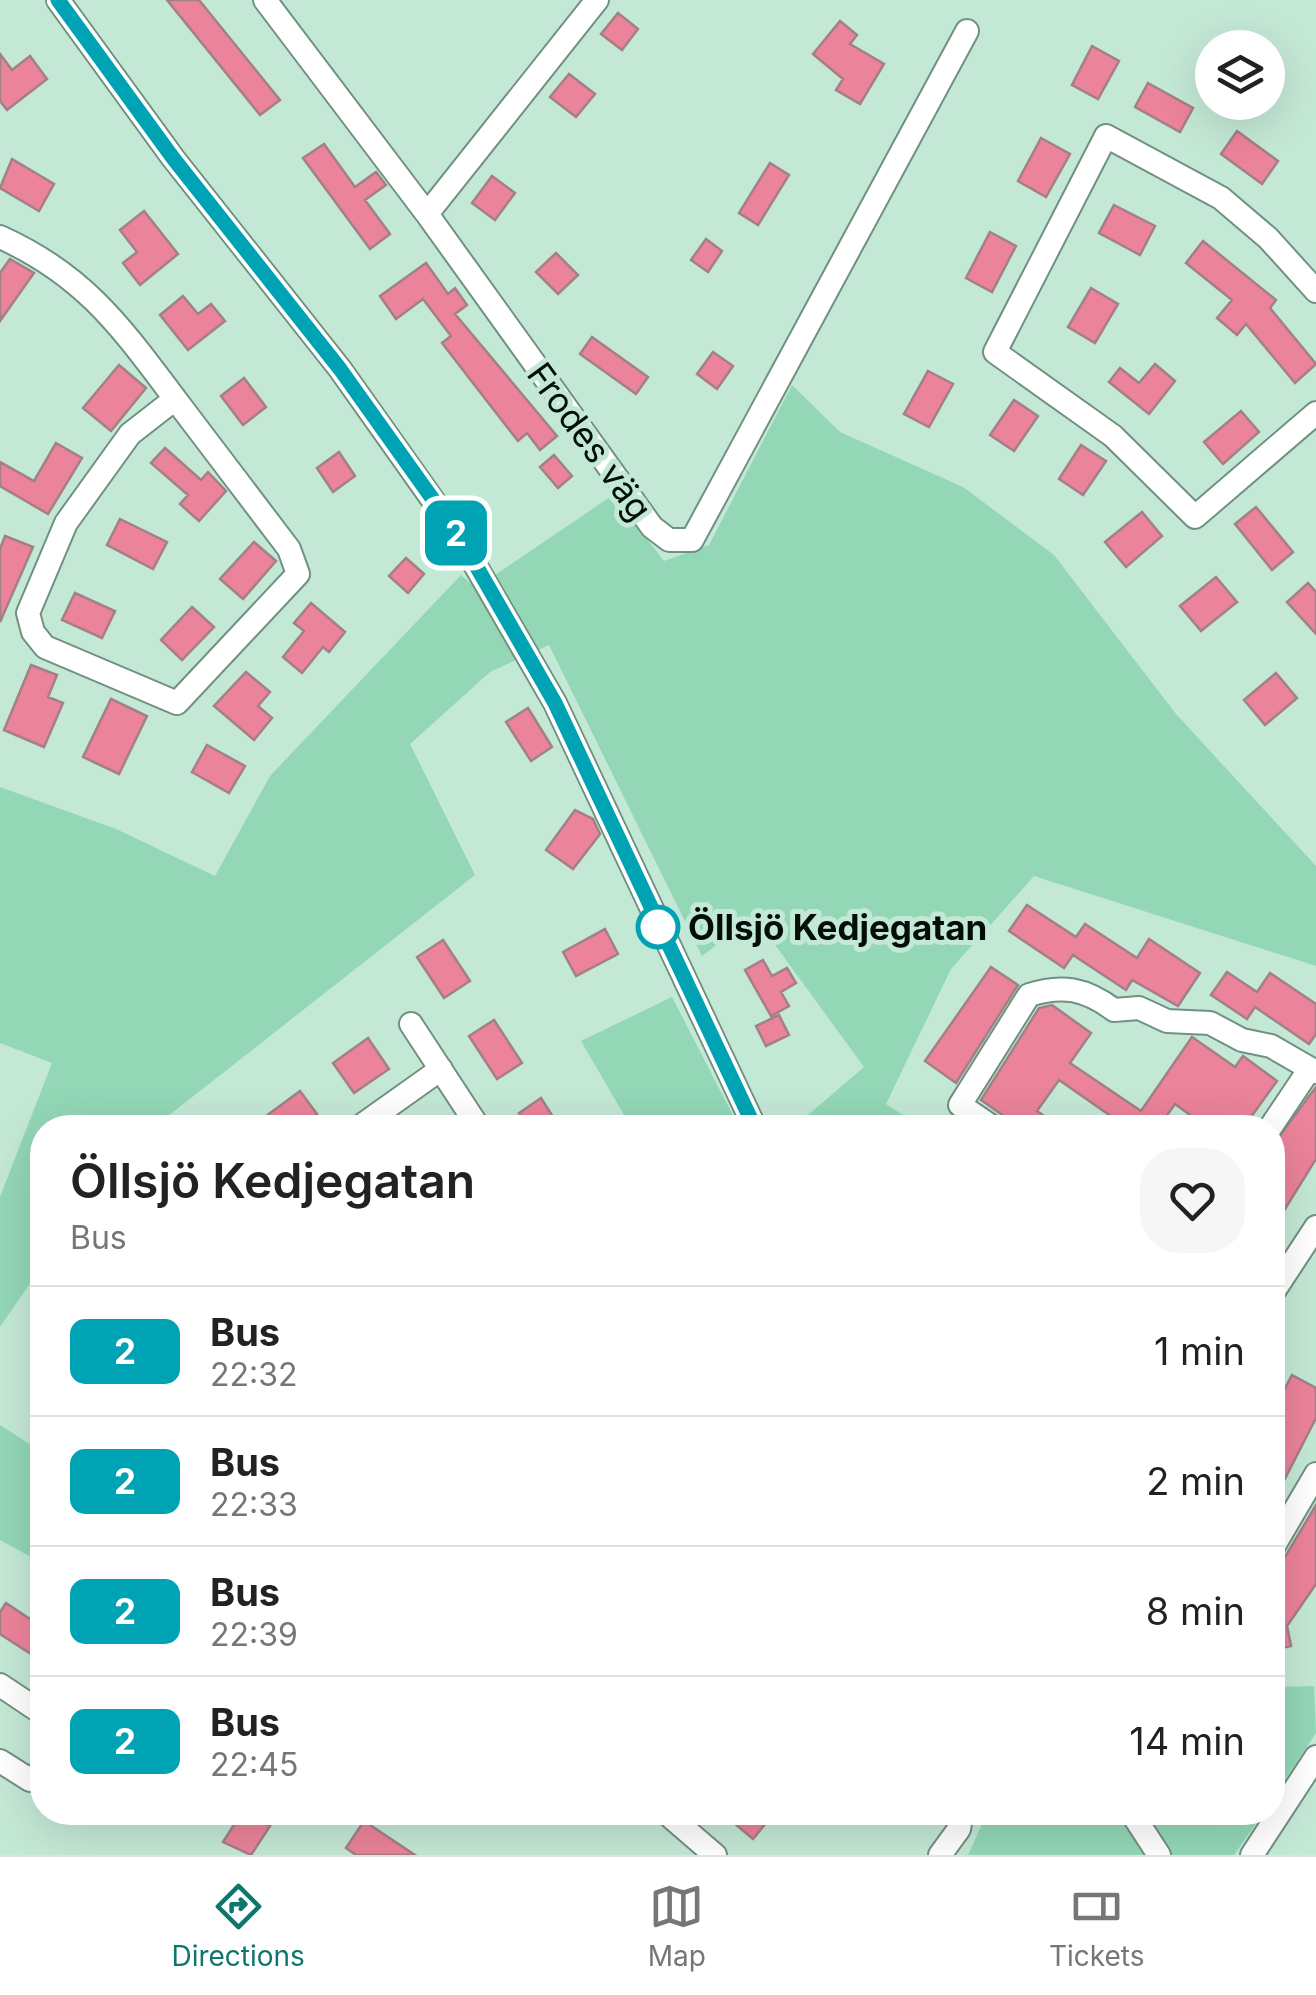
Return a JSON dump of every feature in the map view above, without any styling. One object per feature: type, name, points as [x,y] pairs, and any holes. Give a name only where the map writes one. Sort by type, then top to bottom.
[{"type":"street","points":[[58,0],[173,158],[340,369],[459,536],[555,703],[749,1115]]},
{"type":"street","name":"Frodes väg","points":[[265,0],[427,214],[652,527],[669,540],[692,540],[966,32]]},
{"type":"street","points":[[427,214],[597,0]]},
{"type":"street","points":[[1316,291],[1268,238],[1222,198],[1106,136],[995,352],[1112,436],[1195,517],[1316,413]]},
{"type":"street","points":[[0,237],[34,252],[81,286],[145,352],[175,399],[289,549],[298,574],[177,703],[44,647],[33,632],[28,613],[66,523],[130,434],[175,399]]},
{"type":"street","points":[[975,1115],[960,1105],[1029,995],[1050,988],[1089,991],[1114,1010],[1139,1008],[1167,1021],[1210,1022],[1242,1040],[1271,1046],[1312,1071],[1280,1115]]},
{"type":"street","points":[[411,1024],[470,1115]]},
{"type":"street","points":[[376,1115],[440,1070]]},
{"type":"street","points":[[1285,1274],[1316,1227]]},
{"type":"street","points":[[1285,1527],[1316,1474]]},
{"type":"street","points":[[0,1686],[30,1705]]},
{"type":"street","points":[[1285,1804],[1316,1757]]},
{"type":"street","points":[[0,1762],[30,1780]]},
{"type":"street","points":[[680,1825],[715,1855]]},
{"type":"street","points":[[940,1855],[960,1825]]},
{"type":"street","points":[[1139,1825],[1159,1855]]},
{"type":"street","points":[[1252,1855],[1272,1825]]},
{"type":"green space","points":[[792,385],[840,432],[963,487],[1054,555],[1176,714],[1316,866],[1316,966],[1034,876],[951,969],[886,1104],[903,1115],[808,1115],[864,1067],[754,916],[702,956],[549,645],[490,672],[410,744],[475,875],[169,1115],[32,1115],[52,1063],[0,1043],[0,787],[116,829],[215,876],[270,776],[461,575],[476,588],[613,495],[664,561],[709,545]]},
{"type":"green space","points":[[672,997],[733,1115],[624,1115],[581,1041]]},
{"type":"green space","points":[[30,1120],[30,1283],[0,1327],[0,1197]]},
{"type":"green space","points":[[0,1425],[30,1444],[30,1556],[0,1540]]},
{"type":"green space","points":[[1314,1686],[1316,1733],[1285,1780],[1285,1687]]},
{"type":"green space","points":[[982,1825],[1255,1825],[1234,1855],[968,1855]]},
{"type":"building","points":[[167,0],[199,0],[280,100],[260,115]]},
{"type":"building","points":[[618,13],[638,29],[622,50],[601,34]]},
{"type":"building","points":[[840,21],[857,35],[850,44],[884,64],[860,104],[836,90],[843,79],[813,54]]},
{"type":"building","points":[[1092,46],[1119,61],[1098,99],[1072,85]]},
{"type":"building","points":[[0,54],[12,70],[30,56],[47,79],[7,110],[0,101]]},
{"type":"building","points":[[569,74],[595,94],[576,117],[550,97]]},
{"type":"building","points":[[1148,83],[1193,108],[1180,132],[1135,107]]},
{"type":"building","points":[[1237,131],[1278,161],[1262,184],[1221,154]]},
{"type":"building","points":[[1041,138],[1070,154],[1046,197],[1018,181]]},
{"type":"building","points":[[324,144],[355,187],[376,172],[386,185],[365,200],[390,234],[370,249],[303,158]]},
{"type":"building","points":[[12,159],[54,184],[39,211],[0,188]]},
{"type":"building","points":[[770,163],[789,175],[758,225],[739,213]]},
{"type":"building","points":[[492,176],[515,193],[495,220],[472,203]]},
{"type":"building","points":[[1114,205],[1155,226],[1140,255],[1099,233]]},
{"type":"building","points":[[144,211],[178,254],[140,285],[123,263],[137,252],[120,230]]},
{"type":"building","points":[[990,232],[1016,246],[992,292],[966,278]]},
{"type":"building","points":[[706,239],[722,251],[708,272],[691,260]]},
{"type":"building","points":[[1203,241],[1276,300],[1270,308],[1316,364],[1295,383],[1246,324],[1237,335],[1217,318],[1232,300],[1186,263]]},
{"type":"building","points":[[556,253],[578,275],[558,294],[536,272]]},
{"type":"building","points":[[10,259],[34,273],[0,321],[0,273]]},
{"type":"building","points":[[426,263],[448,294],[455,288],[467,305],[455,314],[557,436],[540,450],[527,433],[518,441],[490,405],[442,343],[451,336],[423,299],[396,319],[380,296]]},
{"type":"building","points":[[1091,288],[1118,304],[1095,343],[1068,327]]},
{"type":"building","points":[[183,296],[198,314],[211,304],[225,321],[188,350],[160,315]]},
{"type":"building","points":[[592,337],[648,377],[636,394],[580,354]]},
{"type":"building","points":[[713,352],[733,366],[717,389],[697,374]]},
{"type":"building","points":[[1155,364],[1175,381],[1149,414],[1109,382],[1120,368],[1139,383]]},
{"type":"building","points":[[119,365],[146,388],[111,431],[83,408]]},
{"type":"building","points":[[928,371],[953,384],[929,427],[904,414]]},
{"type":"building","points":[[244,378],[266,407],[243,425],[221,396]]},
{"type":"building","points":[[1014,400],[1038,416],[1014,451],[990,435]]},
{"type":"building","points":[[1241,411],[1259,432],[1223,464],[1204,442]]},
{"type":"building","points":[[56,443],[82,458],[48,514],[0,486],[0,462],[34,481]]},
{"type":"building","points":[[1081,445],[1106,461],[1083,495],[1059,479]]},
{"type":"building","points":[[165,448],[201,480],[208,472],[226,491],[199,521],[180,504],[188,495],[151,463]]},
{"type":"building","points":[[339,452],[355,476],[333,492],[317,468]]},
{"type":"building","points":[[554,455],[572,476],[558,488],[540,467]]},
{"type":"building","points":[[1256,507],[1293,552],[1272,570],[1235,524]]},
{"type":"building","points":[[1142,512],[1162,536],[1126,567],[1105,542]]},
{"type":"building","points":[[120,519],[167,542],[153,569],[107,545]]},
{"type":"building","points":[[5,536],[33,547],[0,622],[0,549]]},
{"type":"building","points":[[254,542],[276,561],[243,599],[220,579]]},
{"type":"building","points":[[406,558],[424,574],[408,593],[389,576]]},
{"type":"building","points":[[1216,577],[1237,602],[1201,631],[1180,606]]},
{"type":"building","points":[[1308,583],[1316,592],[1316,634],[1287,602]]},
{"type":"building","points":[[75,593],[115,611],[102,638],[62,620]]},
{"type":"building","points":[[311,603],[345,632],[329,652],[323,647],[302,673],[283,657],[304,631],[294,623]]},
{"type":"building","points":[[192,607],[214,627],[182,660],[161,640]]},
{"type":"building","points":[[31,665],[57,675],[48,697],[63,703],[44,747],[4,730]]},
{"type":"building","points":[[246,672],[270,692],[258,706],[272,718],[254,740],[214,706]]},
{"type":"building","points":[[1276,673],[1297,698],[1265,725],[1244,700]]},
{"type":"building","points":[[111,699],[147,716],[119,774],[83,757]]},
{"type":"building","points":[[528,708],[552,747],[531,761],[506,722]]},
{"type":"building","points":[[207,745],[245,766],[229,793],[192,772]]},
{"type":"building","points":[[575,810],[593,819],[600,834],[573,869],[546,850]]},
{"type":"building","points":[[1027,905],[1076,937],[1085,924],[1137,958],[1149,939],[1200,973],[1178,1006],[1132,980],[1126,990],[1073,955],[1064,968],[1009,931]]},
{"type":"building","points":[[605,929],[618,954],[576,976],[563,952]]},
{"type":"building","points":[[443,940],[470,981],[444,998],[417,957]]},
{"type":"building","points":[[763,960],[772,976],[787,968],[796,983],[781,992],[789,1006],[771,1016],[745,970]]},
{"type":"building","points":[[991,967],[1018,985],[956,1083],[925,1061]]},
{"type":"building","points":[[1227,972],[1257,992],[1270,973],[1316,1004],[1316,1034],[1309,1044],[1255,1007],[1247,1019],[1211,995]]},
{"type":"building","points":[[1052,1005],[1091,1033],[1070,1063],[1141,1111],[1192,1037],[1235,1067],[1243,1056],[1277,1081],[1252,1115],[1190,1115],[1175,1104],[1167,1115],[1109,1115],[1059,1080],[1037,1111],[1043,1115],[1002,1115],[981,1100],[1039,1008]]},
{"type":"building","points":[[779,1015],[789,1035],[766,1046],[756,1026]]},
{"type":"building","points":[[494,1020],[522,1063],[497,1079],[469,1036]]},
{"type":"building","points":[[368,1038],[389,1069],[354,1093],[333,1063]]},
{"type":"building","points":[[1316,1087],[1316,1159],[1285,1209],[1285,1129]]},
{"type":"building","points":[[300,1091],[317,1114],[316,1115],[268,1115]]},
{"type":"building","points":[[541,1098],[552,1115],[520,1115]]},
{"type":"building","points":[[1292,1375],[1316,1388],[1316,1418],[1285,1479],[1285,1388]]},
{"type":"building","points":[[1316,1505],[1316,1584],[1287,1626],[1291,1646],[1285,1647],[1285,1557]]},
{"type":"building","points":[[6,1603],[30,1619],[30,1653],[0,1634],[0,1612]]},
{"type":"building","points":[[234,1825],[270,1826],[251,1855],[223,1842]]},
{"type":"building","points":[[361,1825],[370,1825],[415,1855],[356,1855],[346,1848]]},
{"type":"building","points":[[736,1825],[764,1825],[753,1839]]},
{"type":"bus line","name":"2","points":[[58,0],[173,158],[340,369],[459,536],[555,703],[749,1115]]},
{"type":"place","name":"Öllsjö Kedjegatan","points":[[658,927]]}]
